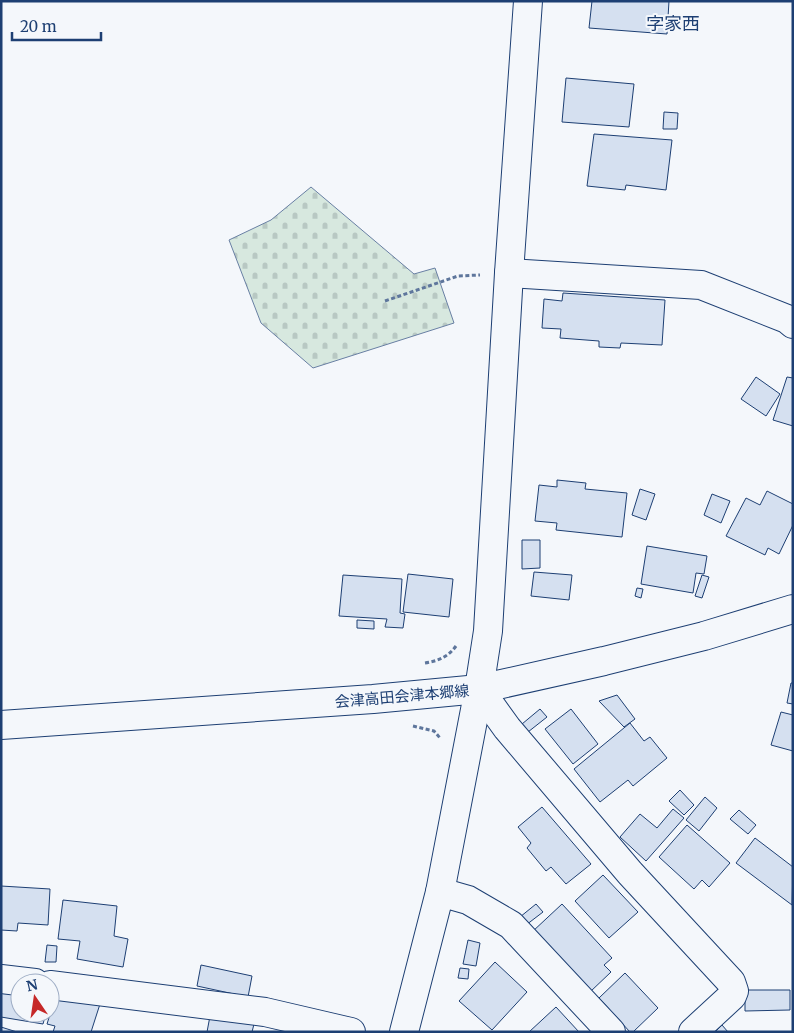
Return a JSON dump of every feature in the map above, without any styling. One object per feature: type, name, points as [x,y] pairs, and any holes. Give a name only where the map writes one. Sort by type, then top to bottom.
[{"type":"street","points":[[404,1032],[440,892],[479,689],[488,631],[509,273],[528,1]]},
{"type":"street","points":[[509,273],[701,285],[787,319],[793,324]]},
{"type":"street","name":"会津高田会津本郷線","points":[[1,725],[373,699],[479,689],[704,636],[793,609]]},
{"type":"street","points":[[479,689],[507,728],[630,873],[731,982],[734,992],[732,996],[693,1032]]},
{"type":"street","points":[[440,892],[468,900],[511,925],[611,1032]]},
{"type":"street","points":[[60,986],[265,1012],[350,1032]]},
{"type":"path","points":[[385,301],[458,276],[509,273]]},
{"type":"path","points":[[423,663],[441,659],[451,652],[456,645],[458,637]]},
{"type":"green space","points":[[311,187],[414,274],[435,268],[454,323],[313,368],[261,323],[229,240],[271,220]]},
{"type":"building","points":[[592,1],[669,1],[667,34],[589,28]]},
{"type":"building","points":[[566,78],[634,84],[629,127],[562,122]]},
{"type":"building","points":[[664,112],[678,113],[677,129],[663,129]]},
{"type":"building","points":[[594,134],[672,140],[666,190],[626,185],[625,190],[587,186]]},
{"type":"building","points":[[563,293],[665,300],[662,345],[621,343],[620,348],[599,347],[599,341],[560,338],[561,329],[542,328],[544,299],[562,301]]},
{"type":"building","points":[[756,377],[780,394],[766,416],[741,399]]},
{"type":"building","points":[[787,377],[793,378],[793,426],[773,420]]},
{"type":"building","points":[[557,480],[586,483],[585,489],[627,493],[622,537],[556,530],[557,523],[535,521],[539,485],[557,487]]},
{"type":"building","points":[[640,489],[655,494],[646,520],[632,515]]},
{"type":"building","points":[[767,491],[793,504],[793,525],[779,554],[768,548],[765,555],[726,536],[746,498],[760,505]]},
{"type":"building","points":[[712,494],[730,501],[721,523],[704,515]]},
{"type":"building","points":[[522,540],[540,540],[540,568],[522,569]]},
{"type":"building","points":[[647,546],[707,556],[704,574],[696,573],[693,593],[641,584]]},
{"type":"building","points":[[534,572],[572,575],[569,600],[531,596]]},
{"type":"building","points":[[408,574],[453,579],[449,617],[403,612]]},
{"type":"building","points":[[343,575],[402,579],[400,613],[405,614],[403,628],[385,627],[387,619],[339,616]]},
{"type":"building","points":[[702,575],[709,577],[702,598],[695,596]]},
{"type":"building","points":[[637,588],[643,589],[641,598],[635,596]]},
{"type":"building","points":[[357,620],[374,621],[374,629],[357,628]]},
{"type":"building","points":[[791,683],[793,683],[793,704],[787,703]]},
{"type":"building","points":[[617,695],[635,719],[624,727],[599,701]]},
{"type":"building","points":[[540,709],[547,717],[528,732],[522,724]]},
{"type":"building","points":[[571,709],[598,744],[573,764],[545,729]]},
{"type":"building","points":[[781,712],[793,715],[793,751],[771,745]]},
{"type":"building","points":[[630,723],[644,741],[650,737],[667,758],[633,786],[628,780],[600,802],[574,769]]},
{"type":"building","points":[[680,790],[694,805],[684,815],[669,801]]},
{"type":"building","points":[[705,797],[717,808],[699,831],[686,820]]},
{"type":"building","points":[[542,807],[591,864],[566,884],[551,867],[546,871],[527,848],[531,843],[518,827]]},
{"type":"building","points":[[673,809],[684,818],[646,861],[620,837],[640,814],[657,828]]},
{"type":"building","points":[[739,810],[756,825],[748,834],[730,819]]},
{"type":"building","points":[[687,825],[730,863],[709,887],[702,880],[694,889],[659,857]]},
{"type":"building","points":[[755,838],[793,867],[792,905],[736,863]]},
{"type":"building","points":[[603,875],[638,912],[609,938],[575,901]]},
{"type":"building","points":[[1,886],[50,889],[48,925],[18,923],[17,931],[1,930]]},
{"type":"building","points":[[63,900],[117,906],[114,936],[128,939],[123,967],[77,959],[80,941],[58,939]]},
{"type":"building","points":[[536,904],[543,912],[526,925],[520,917]]},
{"type":"building","points":[[562,904],[612,958],[604,965],[611,972],[590,992],[532,932]]},
{"type":"building","points":[[468,940],[480,943],[476,966],[463,964]]},
{"type":"building","points":[[47,945],[57,946],[56,962],[45,962]]},
{"type":"building","points":[[495,962],[527,992],[492,1030],[459,1001]]},
{"type":"building","points":[[201,965],[252,976],[248,997],[197,986]]},
{"type":"building","points":[[460,968],[469,969],[468,979],[458,978]]},
{"type":"building","points":[[625,973],[658,1008],[633,1032],[630,1032],[599,998]]},
{"type":"building","points":[[1,986],[10,987],[10,1018],[1,1017]]},
{"type":"building","points":[[745,990],[790,990],[790,1010],[745,1011]]},
{"type":"building","points":[[60,993],[100,1004],[91,1032],[53,1032],[55,1026],[47,1024],[60,1023]]},
{"type":"building","points":[[556,1007],[579,1032],[529,1032]]},
{"type":"building","points":[[210,1016],[254,1024],[252,1032],[207,1032]]},
{"type":"building","points":[[722,1025],[728,1032],[715,1032]]},
{"type":"building","points":[[1,1027],[17,1032],[1,1032]]},
{"type":"district","name":"字家西","points":[[673,23]]}]
